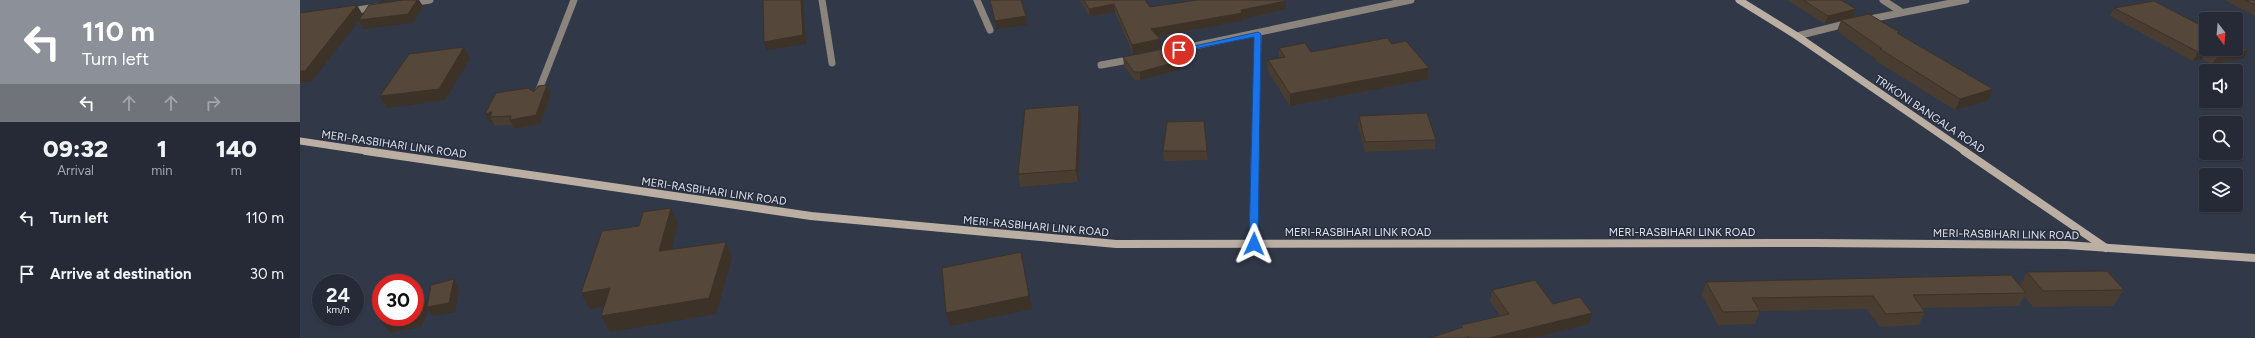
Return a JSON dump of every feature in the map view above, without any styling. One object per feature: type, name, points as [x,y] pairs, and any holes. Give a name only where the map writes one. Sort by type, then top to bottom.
[{"type":"main road","name":"TRIKONI BANGALA ROAD","points":[[1739,0],[1797,36],[2106,248]]},
{"type":"main road","name":"MERI-RASBIHARI LINK ROAD","points":[[300,141],[811,216],[1116,244],[1816,243],[2066,245],[2255,258]]},
{"type":"street","points":[[407,3],[430,0]]},
{"type":"street","points":[[537,96],[574,0]]},
{"type":"street","points":[[822,0],[832,63]]},
{"type":"street","points":[[985,0],[977,1],[990,30]]},
{"type":"street","points":[[1156,54],[1258,34],[1410,0]]},
{"type":"street","points":[[1883,0],[1900,11]]},
{"type":"street","points":[[1797,36],[1900,11],[1966,0]]},
{"type":"street","points":[[346,12],[384,6]]},
{"type":"street","points":[[1254,244],[1258,34]]},
{"type":"street","points":[[1101,65],[1140,57]]},
{"type":"building","points":[[403,0],[417,0],[408,14],[359,20],[369,5]]},
{"type":"building","points":[[763,0],[801,0],[803,35],[764,42]]},
{"type":"building","points":[[990,0],[1021,0],[1026,16],[995,21]]},
{"type":"building","points":[[1084,0],[1145,0],[1150,7],[1197,0],[1286,1],[1241,10],[1242,13],[1151,29],[1160,39],[1132,45],[1114,4],[1089,9]]},
{"type":"building","points":[[1803,0],[1841,0],[1856,9],[1828,16]]},
{"type":"building","points":[[2245,0],[2255,0],[2255,5]]},
{"type":"building","points":[[2154,1],[2199,24],[2199,52],[2198,52],[2114,8]]},
{"type":"building","points":[[357,5],[305,71],[300,71],[300,13]]},
{"type":"building","points":[[1869,14],[1899,32],[1897,33],[1993,89],[1960,99],[1880,49],[1882,49],[1841,20]]},
{"type":"building","points":[[1387,38],[1392,44],[1406,41],[1429,68],[1290,94],[1268,60],[1285,57],[1279,48],[1305,43],[1311,52]]},
{"type":"building","points":[[464,47],[439,89],[380,96],[409,54]]},
{"type":"building","points":[[1168,48],[1179,61],[1140,72],[1134,72],[1123,57]]},
{"type":"building","points":[[547,85],[536,115],[510,120],[511,116],[490,117],[492,112],[485,114],[496,93],[528,88],[534,92],[538,86]]},
{"type":"building","points":[[1079,105],[1076,170],[1018,174],[1025,109]]},
{"type":"building","points":[[1427,113],[1436,140],[1365,142],[1359,116]]},
{"type":"building","points":[[1204,121],[1207,151],[1163,151],[1167,122]]},
{"type":"building","points":[[671,208],[659,251],[726,242],[709,298],[601,316],[610,288],[581,293],[602,231],[639,226],[643,212]]},
{"type":"building","points":[[1021,252],[1029,296],[946,313],[942,268]]},
{"type":"building","points":[[2107,271],[2124,290],[2043,291],[2027,272]]},
{"type":"building","points":[[2011,275],[2026,293],[1913,295],[1925,312],[1886,314],[1873,296],[1752,298],[1760,311],[1723,312],[1706,282]]},
{"type":"building","points":[[454,279],[449,303],[427,307],[431,285]]},
{"type":"building","points":[[1535,280],[1553,304],[1580,297],[1592,313],[1489,338],[1430,338],[1463,327],[1461,325],[1509,314],[1492,290]]},
{"type":"route","points":[[1179,50],[1258,34],[1254,244]]}]
